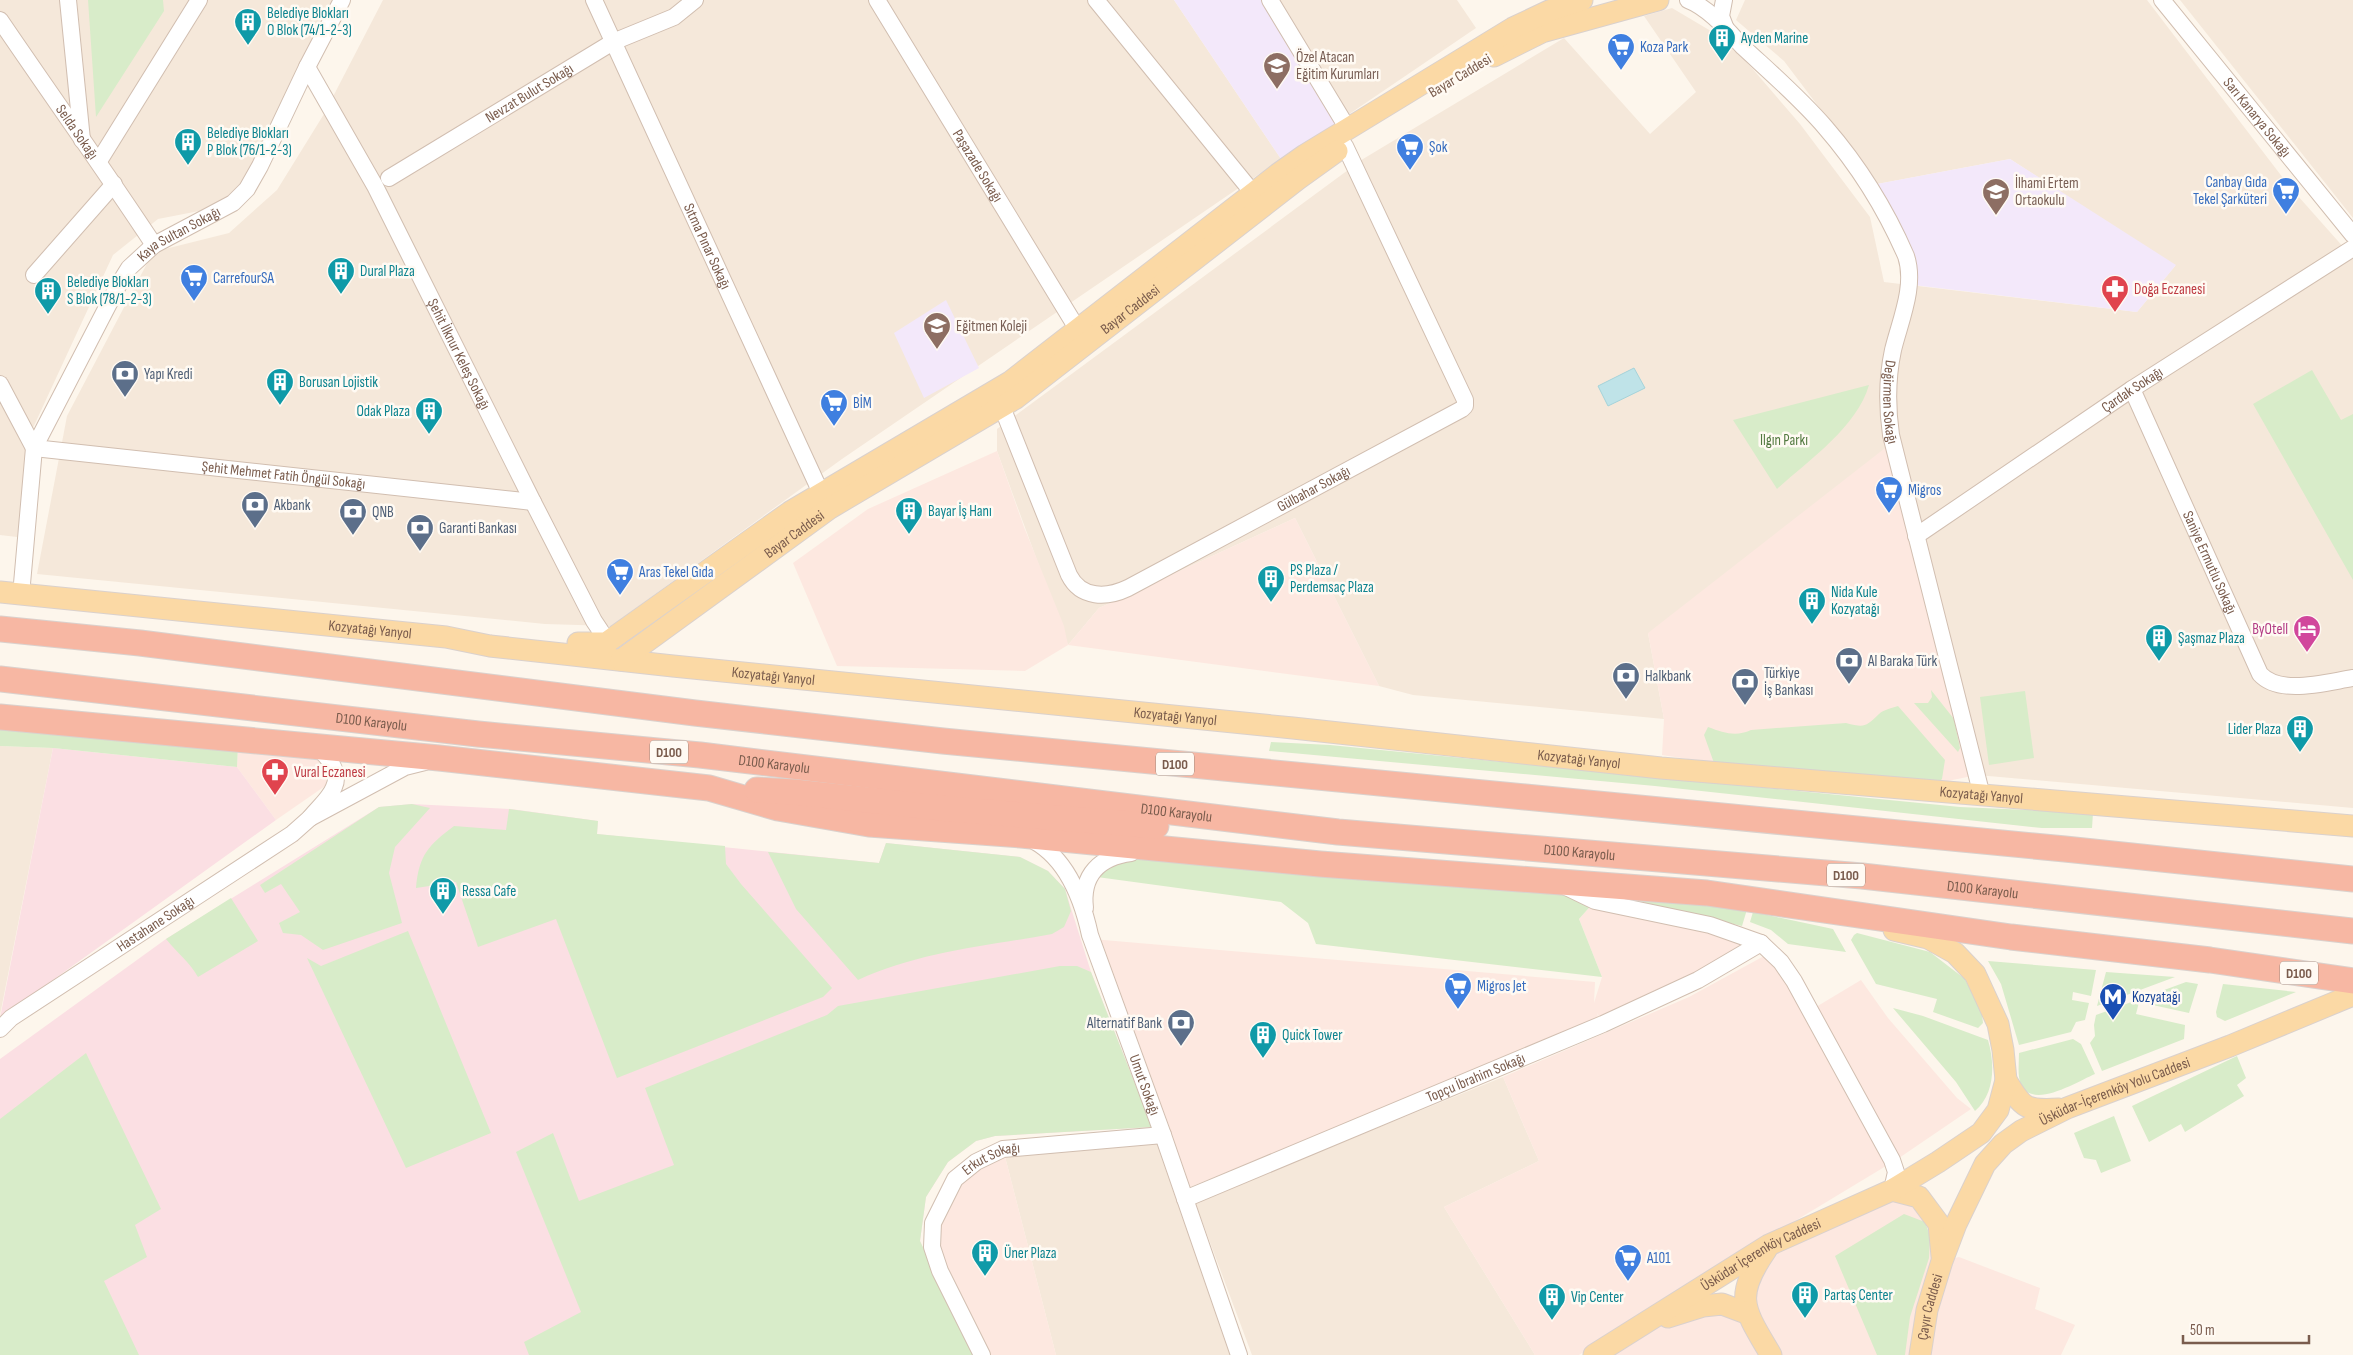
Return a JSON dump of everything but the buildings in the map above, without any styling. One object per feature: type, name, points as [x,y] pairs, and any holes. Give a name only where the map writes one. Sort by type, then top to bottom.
[{"type":"highway","name":"D100","points":[[0,629],[140,643],[695,713],[943,741],[2045,847],[2353,879]]},
{"type":"highway","name":"D100 Karayolu","points":[[0,679],[478,734],[710,756],[1338,832],[1862,876],[2353,930]]},
{"type":"highway","name":"D100","points":[[8,716],[439,758],[709,788],[778,808],[869,824],[1021,835],[1320,864],[1707,893],[1826,912],[2101,949],[2210,960],[2353,981]]},
{"type":"highway","points":[[709,788],[794,792],[950,809],[1112,823],[1184,828],[1338,832]]},
{"type":"main road","name":"Bayar Caddesi","points":[[621,660],[844,500],[1002,407],[1298,179],[1346,138],[1521,24],[1583,0]]},
{"type":"main road","name":"Bayar Caddesi","points":[[608,642],[782,518],[821,493],[994,392],[1078,330],[1296,161],[1346,138],[1518,43],[1558,27],[1658,0]]},
{"type":"main road","name":"Kozyatağı Yanyol","points":[[10,594],[446,637],[490,646],[1661,768],[2353,826]]},
{"type":"main road","points":[[446,637],[480,633],[597,645],[608,642],[621,660]]},
{"type":"main road","points":[[1826,912],[1928,938],[1955,952],[1975,974],[1998,1024],[2006,1080],[2017,1100],[2034,1111],[2067,1108]]},
{"type":"main road","name":"Üsküdar-İçerenköy Yolu Caddesi","points":[[1942,1261],[1956,1224],[1985,1164],[2003,1144],[2021,1131],[2067,1108],[2230,1046],[2353,996]]},
{"type":"main road","name":"Üsküdar İçerenköy Caddesi","points":[[1594,1355],[1769,1245],[1892,1190],[1981,1133],[1998,1110],[2006,1080]]},
{"type":"main road","points":[[1892,1190],[1919,1197],[1939,1224],[1942,1261]]},
{"type":"main road","points":[[1769,1245],[1754,1267],[1746,1287],[1746,1313],[1771,1355]]},
{"type":"main road","name":"Çayır Caddesi","points":[[1920,1355],[1928,1310],[1942,1261]]},
{"type":"main road","name":"Üsküdar İçerenköy Caddesi","points":[[1633,1329],[1704,1306],[1722,1304],[1746,1313]]},
{"type":"street","points":[[68,0],[83,142]]},
{"type":"street","points":[[99,161],[199,0]]},
{"type":"street","name":"Kaya Sultan Sokağı","points":[[10,594],[34,448],[119,284],[129,268],[154,245],[233,202],[247,189],[260,166],[307,66],[342,0]]},
{"type":"street","name":"Sıtma Pınar Sokağı","points":[[594,0],[821,493]]},
{"type":"street","points":[[674,17],[679,0]]},
{"type":"street","name":"Nevzat Bulut Sokağı","points":[[389,178],[613,42],[674,17],[695,0]]},
{"type":"street","name":"Paşazade Sokağı","points":[[878,0],[1078,330]]},
{"type":"street","points":[[1096,0],[1253,193]]},
{"type":"street","name":"Gülbahar Sokağı","points":[[1002,407],[1071,579],[1082,591],[1102,595],[1116,593],[1128,588],[1465,406],[1465,400],[1346,138],[1270,0]]},
{"type":"street","points":[[1583,0],[1594,10],[1605,14]]},
{"type":"street","name":"Değirmen Sokağı","points":[[1688,0],[1701,7],[1813,113],[1842,147],[1867,184],[1906,256],[1908,269],[1907,290],[1892,356],[1888,411],[1892,441],[1982,796]]},
{"type":"street","points":[[1724,0],[1721,8],[1722,20],[1729,33]]},
{"type":"street","name":"Sarı Kanarya Sokağı","points":[[2162,0],[2353,236]]},
{"type":"street","name":"Selda Sokağı","points":[[0,20],[83,142],[99,161],[154,245]]},
{"type":"street","name":"Şehit İlknur Keleş Sokağı","points":[[307,66],[378,194],[532,502],[594,621],[608,642]]},
{"type":"street","points":[[34,275],[114,184]]},
{"type":"street","name":"Çardak Sokağı","points":[[1916,536],[2132,389],[2353,248]]},
{"type":"street","points":[[2,389],[34,448]]},
{"type":"street","name":"Saniye Ermutlu Sokağı","points":[[2132,389],[2260,674],[2271,682],[2285,686],[2353,678]]},
{"type":"street","name":"Şehit Mehmet Fatih Öngül Sokağı","points":[[34,448],[532,502]]},
{"type":"street","name":"Hastahane Sokağı","points":[[0,1030],[11,1018],[292,834],[310,818],[335,787],[330,758],[317,747]]},
{"type":"street","name":"Hastahane Sokağı","points":[[310,818],[405,767],[439,758]]},
{"type":"street","name":"Umut Sokağı","points":[[1021,835],[1037,842],[1069,874],[1086,917],[1090,935],[1240,1355]]},
{"type":"street","points":[[1086,917],[1084,895],[1088,879],[1098,864],[1114,855],[1162,848]]},
{"type":"street","points":[[1555,882],[1595,902],[1710,925],[1761,944],[1781,962],[1794,981],[1892,1160],[1896,1172],[1892,1190]]},
{"type":"street","name":"Topçu İbrahim Sokağı","points":[[1185,1199],[1603,1024],[1698,980],[1761,944]]},
{"type":"street","name":"Erkut Sokağı","points":[[982,1355],[940,1271],[932,1247],[933,1223],[955,1179],[976,1162],[1003,1149],[1163,1135]]},
{"type":"shaded area","points":[[0,0],[340,0],[230,205],[158,219],[113,255],[32,430],[17,537],[0,535]]},
{"type":"shaded area","points":[[383,0],[1174,0],[1281,159],[842,459],[611,626],[545,624],[37,574],[67,416],[153,252],[229,233],[277,190],[324,114]]},
{"type":"shaded area","name":"Özel Atacan Eğitim Kurumları","points":[[1174,0],[1263,0],[1339,121],[1281,159]]},
{"type":"shaded area","points":[[1263,0],[1457,0],[1476,28],[1339,121]]},
{"type":"shaded area","points":[[1745,0],[2147,0],[2290,187],[2353,258],[2353,808],[1977,775],[1648,633],[1664,719],[1413,695],[1379,686],[1295,518],[1099,608],[1068,645],[997,451],[997,429],[1363,159],[1564,38],[1650,134],[1696,92],[1644,16],[1672,8],[1721,37],[1745,60],[1800,124],[1870,217],[1884,282],[2137,312],[2175,266],[2010,159],[1877,184],[1784,61],[1736,20]]},
{"type":"shaded area","points":[[2180,0],[2353,0],[2353,218]]},
{"type":"shaded area","name":"İlhami Ertem Ortaokulu","points":[[2010,159],[2176,265],[2137,312],[1905,284],[1908,248],[1877,184]]},
{"type":"shaded area","name":"Eğitmen Koleji","points":[[946,300],[979,368],[924,398],[894,333]]},
{"type":"shaded area","points":[[1889,445],[1977,775],[1938,783],[1714,763],[1662,755],[1664,719],[1648,633]]},
{"type":"shaded area","points":[[997,451],[1024,527],[1064,626],[1068,645],[1025,671],[837,666],[793,563],[868,509]]},
{"type":"shaded area","points":[[1295,518],[1379,686],[1068,645],[1099,608]]},
{"type":"shaded area","points":[[0,746],[53,748],[0,1015]]},
{"type":"shaded area","points":[[238,746],[315,753],[328,784],[276,820],[237,767]]},
{"type":"shaded area","points":[[53,748],[237,767],[276,820],[0,1018]]},
{"type":"shaded area","points":[[412,804],[511,809],[598,821],[597,834],[879,863],[886,843],[1020,857],[1048,871],[1065,889],[1091,972],[1152,1127],[995,1136],[976,1141],[948,1162],[926,1197],[920,1241],[973,1355],[0,1355],[0,1059],[166,939],[379,807]]},
{"type":"shaded area","points":[[1595,901],[1761,943],[1603,1024],[1597,1013],[1600,1023],[1190,1187],[1092,939],[1595,982],[1594,1003],[1602,977],[1579,919]]},
{"type":"shaded area","points":[[1764,956],[1780,973],[1886,1166],[1691,1284],[1579,1355],[1535,1355],[1444,1207],[1539,1161],[1503,1077],[1689,997]]},
{"type":"shaded area","points":[[1861,980],[1888,1018],[1957,1098],[1971,1109],[1899,1158],[1816,1007]]},
{"type":"shaded area","points":[[1503,1077],[1539,1161],[1444,1207],[1535,1355],[1252,1355],[1195,1202]]},
{"type":"shaded area","points":[[1163,1135],[1239,1355],[1056,1355],[1003,1149]]},
{"type":"shaded area","points":[[1003,1149],[1056,1355],[982,1355],[940,1271],[933,1223],[955,1179]]},
{"type":"shaded area","points":[[1892,1190],[1919,1197],[1942,1261],[1959,1257],[2040,1288],[2035,1309],[2075,1325],[2061,1355],[1594,1355],[1703,1306],[1746,1313],[1769,1245]]},
{"type":"green space","points":[[88,0],[163,0],[164,11],[96,117]]},
{"type":"green space","points":[[2312,370],[2341,420],[2353,414],[2353,580],[2253,404]]},
{"type":"green space","name":"Ilgın Parkı","points":[[1869,385],[1863,400],[1843,429],[1777,489],[1733,420]]},
{"type":"green space","points":[[1931,690],[1954,719],[1960,748],[1958,752],[1914,703],[1928,703],[1932,697]]},
{"type":"green space","points":[[2025,691],[2034,758],[1989,765],[1980,697]]},
{"type":"green space","points":[[1898,706],[1945,760],[1942,779],[1938,783],[1714,763],[1704,735],[1708,727],[1735,734],[1751,730],[1846,723],[1861,726],[1867,724],[1883,711]]},
{"type":"green space","points":[[0,726],[238,746],[237,767],[53,748],[0,746]]},
{"type":"green space","points":[[1271,742],[1330,745],[1960,807],[2093,813],[2092,828],[2042,828],[1655,786],[1269,751]]},
{"type":"green space","points":[[412,804],[430,808],[395,847],[389,873],[402,923],[323,950],[301,935],[283,933],[279,923],[300,912],[281,884],[265,893],[260,885],[379,807]]},
{"type":"green space","points":[[509,809],[598,821],[597,834],[725,846],[726,864],[741,884],[832,988],[823,997],[617,1078],[556,919],[478,947],[456,882],[416,888],[417,876],[423,858],[438,839],[454,826],[506,830]]},
{"type":"green space","points":[[886,843],[1020,857],[1048,871],[1065,889],[1071,911],[1064,927],[1052,934],[929,956],[881,970],[858,980],[796,909],[768,852],[879,863]]},
{"type":"green space","points":[[1114,855],[1555,882],[1595,901],[1579,919],[1602,977],[1316,944],[1308,923],[1281,902],[1097,877]]},
{"type":"green space","points":[[1608,894],[1748,906],[1742,926]]},
{"type":"green space","points":[[231,898],[258,941],[198,977],[195,971],[166,939]]},
{"type":"green space","points":[[1753,912],[1833,929],[1846,952],[1788,944],[1771,930],[1750,922]]},
{"type":"green space","points":[[408,931],[491,1133],[406,1168],[307,958],[321,966]]},
{"type":"green space","points":[[1857,933],[1930,952],[1965,979],[1982,1014],[1983,1023],[1978,1028],[1933,1012],[1937,999],[1876,984],[1851,940]]},
{"type":"green space","points":[[1988,961],[2096,970],[2091,996],[2073,992],[2072,1000],[2089,1003],[2085,1020],[2076,1022],[2071,1032],[2019,1045],[2001,984]]},
{"type":"green space","points":[[1060,966],[1077,966],[1091,972],[1152,1127],[995,1136],[976,1141],[948,1162],[926,1197],[920,1241],[973,1355],[529,1355],[524,1342],[581,1312],[516,1152],[553,1133],[579,1201],[674,1165],[645,1088],[827,1015],[838,1006]]},
{"type":"green space","points":[[2106,972],[2175,977],[2097,1006]]},
{"type":"green space","points":[[2186,982],[2198,984],[2189,1013],[2139,1002],[2136,1014],[2185,1025],[2184,1039],[2102,1071],[2090,1043],[2095,1036],[2094,1025],[2096,1015]]},
{"type":"green space","points":[[2223,984],[2296,992],[2225,1021],[2217,1017],[2216,1012]]},
{"type":"green space","points":[[1893,1008],[1923,1016],[1988,1040],[1992,1059],[1992,1078],[1982,1104],[1975,1111],[1956,1082]]},
{"type":"green space","points":[[2073,1039],[2081,1044],[2095,1074],[2052,1093],[2031,1094],[2023,1088],[2019,1077],[2019,1053]]},
{"type":"green space","points":[[86,1053],[161,1209],[135,1225],[147,1257],[104,1281],[139,1355],[0,1355],[0,1119]]},
{"type":"green space","points":[[2237,1056],[2246,1078],[2237,1085],[2244,1096],[2185,1132],[2181,1124],[2149,1142],[2132,1106]]},
{"type":"green space","points":[[2114,1116],[2131,1161],[2101,1173],[2096,1160],[2084,1158],[2074,1133]]},
{"type":"green space","points":[[1904,1214],[1925,1222],[1930,1236],[1929,1258],[1910,1317],[1905,1355],[1877,1355],[1835,1256]]},
{"type":"water","points":[[1634,368],[1645,388],[1608,406],[1598,386]]},
{"type":"place","name":"Belediye Blokları O Blok (74/1-2-3)","points":[[248,46]]},
{"type":"place","name":"Ayden Marine","points":[[1722,62]]},
{"type":"place","name":"Koza Park","points":[[1621,71]]},
{"type":"place","name":"Özel Atacan Eğitim Kurumları","points":[[1277,90]]},
{"type":"place","name":"Belediye Blokları P Blok (76/1-2-3)","points":[[188,166]]},
{"type":"place","name":"Şok","points":[[1410,171]]},
{"type":"place","name":"Canbay Gıda Tekel Şarküteri","points":[[2286,215]]},
{"type":"place","name":"İlhami Ertem Ortaokulu","points":[[1996,216]]},
{"type":"place","name":"Dural Plaza","points":[[341,295]]},
{"type":"place","name":"CarrefourSA","points":[[194,302]]},
{"type":"place","name":"Doğa Eczanesi","points":[[2115,313]]},
{"type":"place","name":"Belediye Blokları S Blok (78/1-2-3)","points":[[48,315]]},
{"type":"place","name":"Eğitmen Koleji","points":[[937,350]]},
{"type":"place","name":"Yapı Kredi","points":[[125,398]]},
{"type":"place","name":"Borusan Lojistik","points":[[280,406]]},
{"type":"place","name":"BİM","points":[[834,427]]},
{"type":"place","name":"Odak Plaza","points":[[429,435]]},
{"type":"place","name":"Migros","points":[[1889,514]]},
{"type":"place","name":"Akbank","points":[[255,529]]},
{"type":"place","name":"Bayar İş Hanı","points":[[909,535]]},
{"type":"place","name":"QNB","points":[[353,536]]},
{"type":"place","name":"Garanti Bankası","points":[[420,552]]},
{"type":"place","name":"Aras Tekel Gıda","points":[[620,596]]},
{"type":"place","name":"PS Plaza / Perdemsaç Plaza","points":[[1271,603]]},
{"type":"place","name":"Nida Kule Kozyatağı","points":[[1812,625]]},
{"type":"place","name":"ByOtell","points":[[2307,653]]},
{"type":"place","name":"Şaşmaz Plaza","points":[[2159,662]]},
{"type":"place","name":"Al Baraka Türk","points":[[1849,685]]},
{"type":"place","name":"Halkbank","points":[[1626,700]]},
{"type":"place","name":"Türkiye İş Bankası","points":[[1745,706]]},
{"type":"place","name":"Lider Plaza","points":[[2300,753]]},
{"type":"place","name":"Vural Eczanesi","points":[[275,796]]},
{"type":"place","name":"Ressa Cafe","points":[[443,915]]},
{"type":"place","name":"Migros Jet","points":[[1458,1010]]},
{"type":"place","name":"Kozyatağı","points":[[2113,1021]]},
{"type":"place","name":"Alternatif Bank","points":[[1181,1047]]},
{"type":"place","name":"Quick Tower","points":[[1263,1059]]},
{"type":"place","name":"Üner Plaza","points":[[985,1277]]},
{"type":"place","name":"A101","points":[[1628,1282]]},
{"type":"place","name":"Partaş Center","points":[[1805,1319]]},
{"type":"place","name":"Vip Center","points":[[1552,1321]]}]
